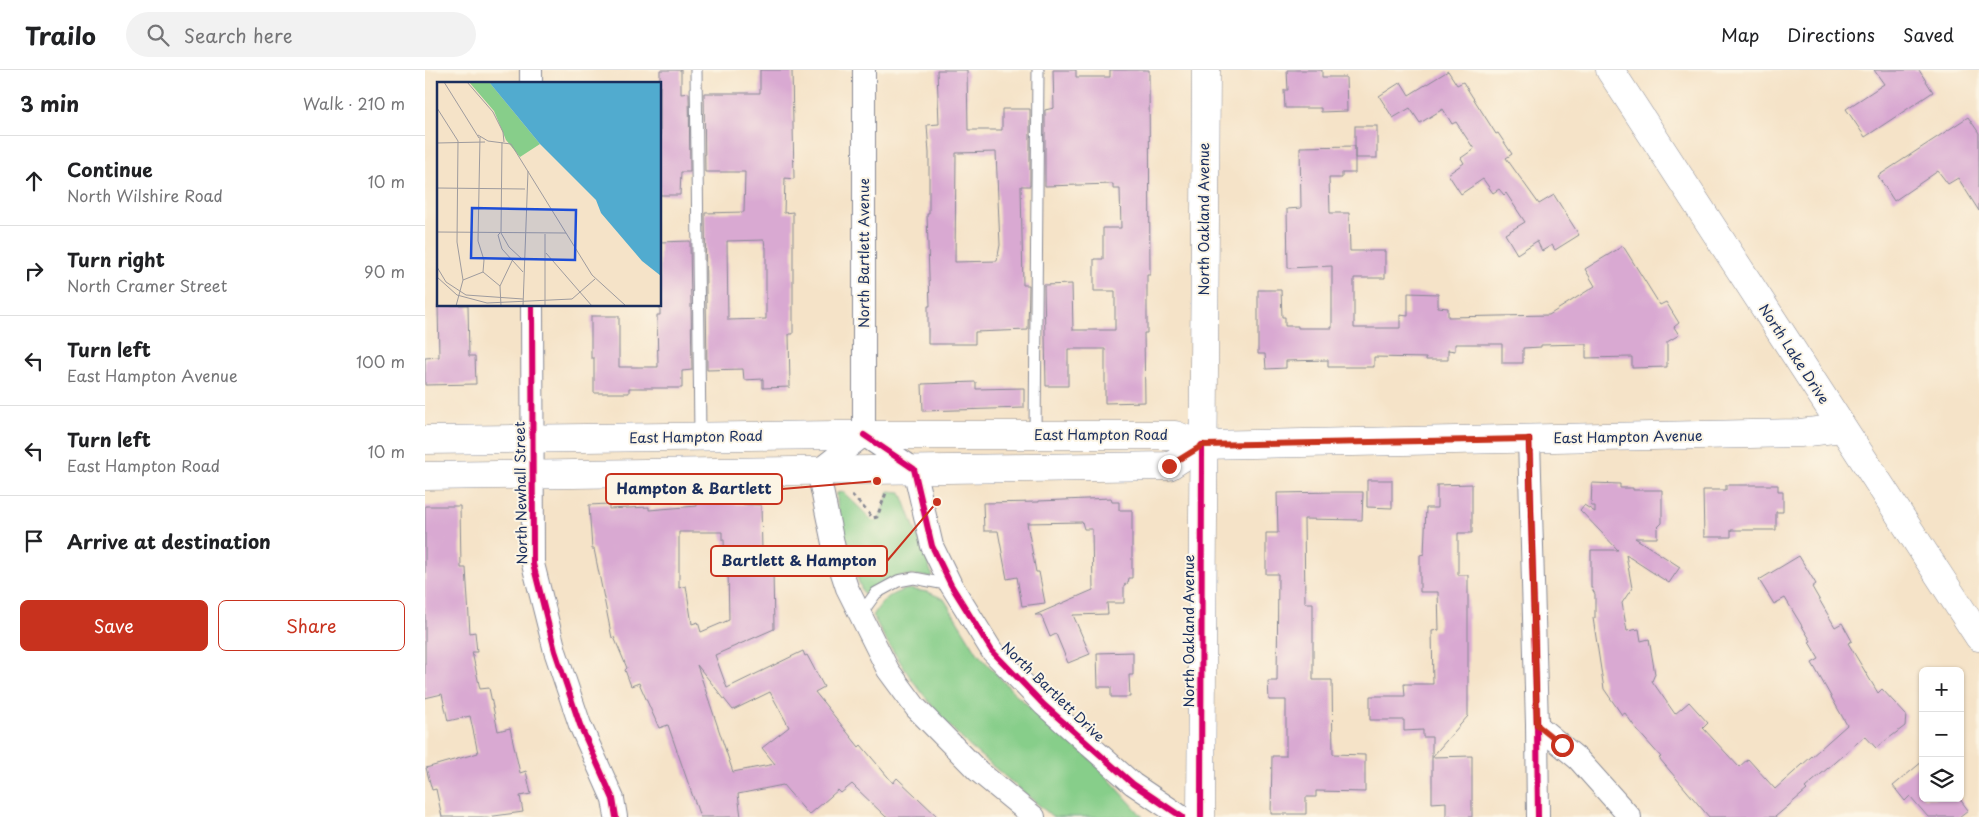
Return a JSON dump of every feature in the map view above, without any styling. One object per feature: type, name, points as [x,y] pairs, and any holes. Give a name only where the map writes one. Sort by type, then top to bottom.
[{"type":"main road","name":"North Oakland Avenue","points":[[1201,817],[1205,70]]},
{"type":"main road","name":"North Lake Drive","points":[[1610,70],[1979,637]]},
{"type":"main road","name":"East Hampton Avenue","points":[[1203,445],[1800,433],[1843,428]]},
{"type":"main road","name":"East Hampton Road","points":[[425,440],[1035,434],[1175,435],[1203,445]]},
{"type":"main road","name":"East Hampton Road","points":[[425,476],[1169,466],[1203,445]]},
{"type":"street","name":"North Bartlett Avenue","points":[[864,70],[864,435]]},
{"type":"street","name":"North Newhall Street","points":[[532,306],[533,564],[555,651],[579,725],[613,799],[616,817]]},
{"type":"street","points":[[913,469],[864,435],[818,471],[834,548],[847,588],[888,670],[915,708],[978,771],[1035,817]]},
{"type":"street","points":[[1529,439],[1538,817]]},
{"type":"street","name":"North Bartlett Drive","points":[[913,469],[932,546],[951,584],[991,651],[1044,705],[1133,784],[1182,817]]},
{"type":"street","points":[[1537,725],[1578,759],[1630,817]]},
{"type":"lane","points":[[696,70],[699,436]]},
{"type":"lane","points":[[1035,434],[1038,70]]},
{"type":"lane","points":[[860,615],[876,592],[898,581],[914,578],[951,584]]},
{"type":"path","points":[[846,489],[873,518],[877,517],[887,488]]},
{"type":"green space","points":[[889,491],[901,492],[933,577],[912,575],[896,577],[881,582],[864,595],[842,530],[837,493],[843,492],[873,521],[879,520]]},
{"type":"green space","points":[[908,589],[928,592],[944,599],[978,654],[1017,696],[1092,760],[1143,817],[1053,817],[969,746],[939,715],[910,677],[873,616],[887,598]]},
{"type":"building","points":[[660,70],[681,70],[681,94],[689,93],[690,172],[681,172],[680,195],[661,195]]},
{"type":"building","points":[[760,70],[792,70],[794,179],[785,178],[784,213],[793,212],[793,334],[789,334],[790,387],[763,388],[763,379],[744,380],[743,369],[707,370],[705,213],[744,212],[745,172],[705,172],[704,93],[760,93]],"holes":[[[764,240],[766,319],[728,320],[727,241]]]},
{"type":"building","points":[[937,70],[967,70],[968,130],[1002,130],[1002,109],[1030,109],[1030,186],[1021,186],[1023,285],[1029,285],[1028,330],[975,332],[975,344],[928,344],[928,306],[930,306],[927,214],[929,214],[929,153],[927,125],[939,124]],"holes":[[[996,152],[1000,245],[997,261],[955,262],[956,153]]]},
{"type":"building","points":[[1053,70],[1076,70],[1076,77],[1110,77],[1110,70],[1149,70],[1150,275],[1147,275],[1147,333],[1144,333],[1145,402],[1105,403],[1105,349],[1068,349],[1068,386],[1046,386],[1044,285],[1072,284],[1073,330],[1115,330],[1115,291],[1094,291],[1094,259],[1103,259],[1103,228],[1121,228],[1120,189],[1113,189],[1113,184],[1045,186],[1045,110],[1054,108]]},
{"type":"building","points":[[1287,70],[1322,70],[1322,77],[1346,77],[1347,111],[1321,112],[1321,108],[1285,108],[1284,90],[1288,90]]},
{"type":"building","points":[[1874,70],[1919,70],[1933,92],[1865,137],[1846,109],[1884,84]]},
{"type":"building","points":[[1448,71],[1457,85],[1463,82],[1496,134],[1498,133],[1512,154],[1506,158],[1539,204],[1554,195],[1579,235],[1555,250],[1552,245],[1542,251],[1537,241],[1517,254],[1505,234],[1525,222],[1506,193],[1504,195],[1499,189],[1493,193],[1483,179],[1461,194],[1448,174],[1464,163],[1461,158],[1474,149],[1456,122],[1452,124],[1443,109],[1420,123],[1410,108],[1393,118],[1379,96],[1401,82],[1409,95]]},
{"type":"building","points":[[1968,117],[1979,133],[1979,211],[1958,178],[1948,184],[1938,171],[1894,201],[1878,176]]},
{"type":"building","points":[[1355,126],[1377,126],[1377,158],[1355,158]]},
{"type":"building","points":[[1355,146],[1355,173],[1342,173],[1342,178],[1329,178],[1330,213],[1349,213],[1350,251],[1385,251],[1385,278],[1354,278],[1354,328],[1400,328],[1400,315],[1408,316],[1408,293],[1438,294],[1438,307],[1448,308],[1448,317],[1549,315],[1595,286],[1585,269],[1623,246],[1660,305],[1666,302],[1679,323],[1674,327],[1679,335],[1667,342],[1667,367],[1632,368],[1632,357],[1586,358],[1586,344],[1541,345],[1541,347],[1523,348],[1523,363],[1502,363],[1502,344],[1455,344],[1455,351],[1448,350],[1448,360],[1374,357],[1374,367],[1328,367],[1328,360],[1286,361],[1286,368],[1266,369],[1265,354],[1258,354],[1258,290],[1281,290],[1282,317],[1285,317],[1285,326],[1332,328],[1332,266],[1288,268],[1287,209],[1301,208],[1300,147]]},
{"type":"building","points":[[690,241],[692,370],[682,371],[682,388],[629,388],[629,393],[594,393],[594,358],[591,358],[591,316],[619,316],[619,367],[658,367],[657,315],[660,315],[661,306],[661,242]]},
{"type":"building","points":[[438,306],[468,306],[469,356],[475,356],[476,384],[425,385],[425,358],[439,357]]},
{"type":"building","points":[[976,382],[976,389],[1024,388],[1024,408],[923,411],[922,384]]},
{"type":"building","points":[[1367,480],[1392,480],[1392,508],[1367,507]]},
{"type":"building","points":[[1592,483],[1620,484],[1620,488],[1633,488],[1633,490],[1662,490],[1662,523],[1657,528],[1657,538],[1635,538],[1680,567],[1669,583],[1626,555],[1632,588],[1622,603],[1627,631],[1639,629],[1641,641],[1649,639],[1655,674],[1652,681],[1675,714],[1689,702],[1708,723],[1703,728],[1739,767],[1748,759],[1775,789],[1847,725],[1812,663],[1819,659],[1809,642],[1811,641],[1785,598],[1774,604],[1759,580],[1799,556],[1816,584],[1812,587],[1835,627],[1842,623],[1852,641],[1848,643],[1878,693],[1882,689],[1906,715],[1905,726],[1876,748],[1865,736],[1775,817],[1709,817],[1659,758],[1661,757],[1625,713],[1622,715],[1604,689],[1593,618],[1595,618],[1595,594],[1591,587],[1591,550],[1618,550],[1580,510],[1584,505],[1595,512],[1595,506],[1591,506]]},
{"type":"building","points":[[1472,484],[1472,533],[1458,533],[1458,575],[1468,575],[1468,716],[1432,757],[1432,737],[1423,737],[1423,730],[1404,731],[1404,720],[1370,720],[1370,696],[1405,696],[1404,684],[1433,684],[1432,631],[1439,630],[1438,592],[1420,592],[1420,555],[1424,554],[1426,508],[1437,508],[1437,485]]},
{"type":"building","points":[[1726,485],[1778,485],[1778,491],[1783,491],[1783,512],[1776,512],[1776,530],[1731,530],[1731,537],[1704,537],[1703,490],[1726,490]]},
{"type":"building","points":[[1363,492],[1362,520],[1304,519],[1305,603],[1313,603],[1313,680],[1332,680],[1333,754],[1365,755],[1365,792],[1316,791],[1316,797],[1306,797],[1306,814],[1271,814],[1272,756],[1286,756],[1286,700],[1269,700],[1268,681],[1277,681],[1278,574],[1266,574],[1266,533],[1278,533],[1277,493]]},
{"type":"building","points":[[1111,498],[1112,502],[1119,502],[1119,510],[1132,510],[1132,578],[1129,578],[1128,583],[1124,585],[1124,603],[1107,603],[1108,614],[1073,615],[1090,654],[1068,663],[1056,634],[1050,637],[1041,615],[1035,615],[1093,590],[1092,529],[1084,529],[1082,522],[1027,523],[1036,572],[1039,572],[1045,603],[1022,606],[1017,577],[1007,579],[998,531],[984,531],[983,503]]},
{"type":"building","points":[[697,503],[761,505],[762,551],[770,551],[770,569],[773,569],[774,629],[715,655],[727,688],[803,651],[824,687],[815,692],[859,747],[861,745],[893,783],[897,778],[938,817],[886,817],[852,784],[841,793],[838,790],[809,815],[783,785],[738,794],[741,817],[700,817],[668,725],[659,728],[639,683],[631,686],[625,670],[627,668],[614,637],[612,638],[594,549],[592,549],[589,505],[609,504],[609,509],[649,507],[649,510],[697,506]],"holes":[[[679,532],[722,532],[722,540],[724,540],[725,571],[728,571],[729,620],[701,632],[698,622],[692,624],[686,586],[679,588]],[[697,665],[733,710],[770,692],[789,727],[762,748],[775,764],[733,772]]]},
{"type":"building","points":[[425,506],[460,506],[461,568],[466,568],[470,633],[475,632],[477,652],[472,652],[480,689],[489,688],[498,731],[510,728],[520,773],[526,771],[531,794],[520,796],[523,812],[487,817],[442,817],[436,789],[432,790],[426,768],[478,753],[470,716],[448,721],[442,694],[425,698]]},
{"type":"building","points":[[1133,652],[1133,675],[1129,675],[1130,697],[1111,697],[1111,687],[1098,687],[1097,653]]},
{"type":"building","points":[[1472,756],[1472,817],[1446,817],[1446,802],[1432,803],[1432,757]]},
{"type":"building","points":[[1919,764],[1919,802],[1962,802],[1968,810],[1959,817],[1928,817],[1910,796],[1905,801],[1893,786]]},
{"type":"cycle path","points":[[532,306],[533,564],[555,651],[580,725],[613,799],[616,817]]},
{"type":"cycle path","points":[[864,435],[914,469],[932,546],[951,585],[992,651],[1044,705],[1133,784],[1182,817]]},
{"type":"cycle path","points":[[1529,439],[1538,817]]},
{"type":"cycle path","points":[[1201,817],[1202,445]]},
{"type":"place","name":"Hampton & Bartlett","points":[[877,481]]},
{"type":"place","name":"Bartlett & Hampton","points":[[937,502]]},
{"type":"route","points":[[1169,466],[1203,445],[1529,439],[1537,725],[1562,745]]}]
